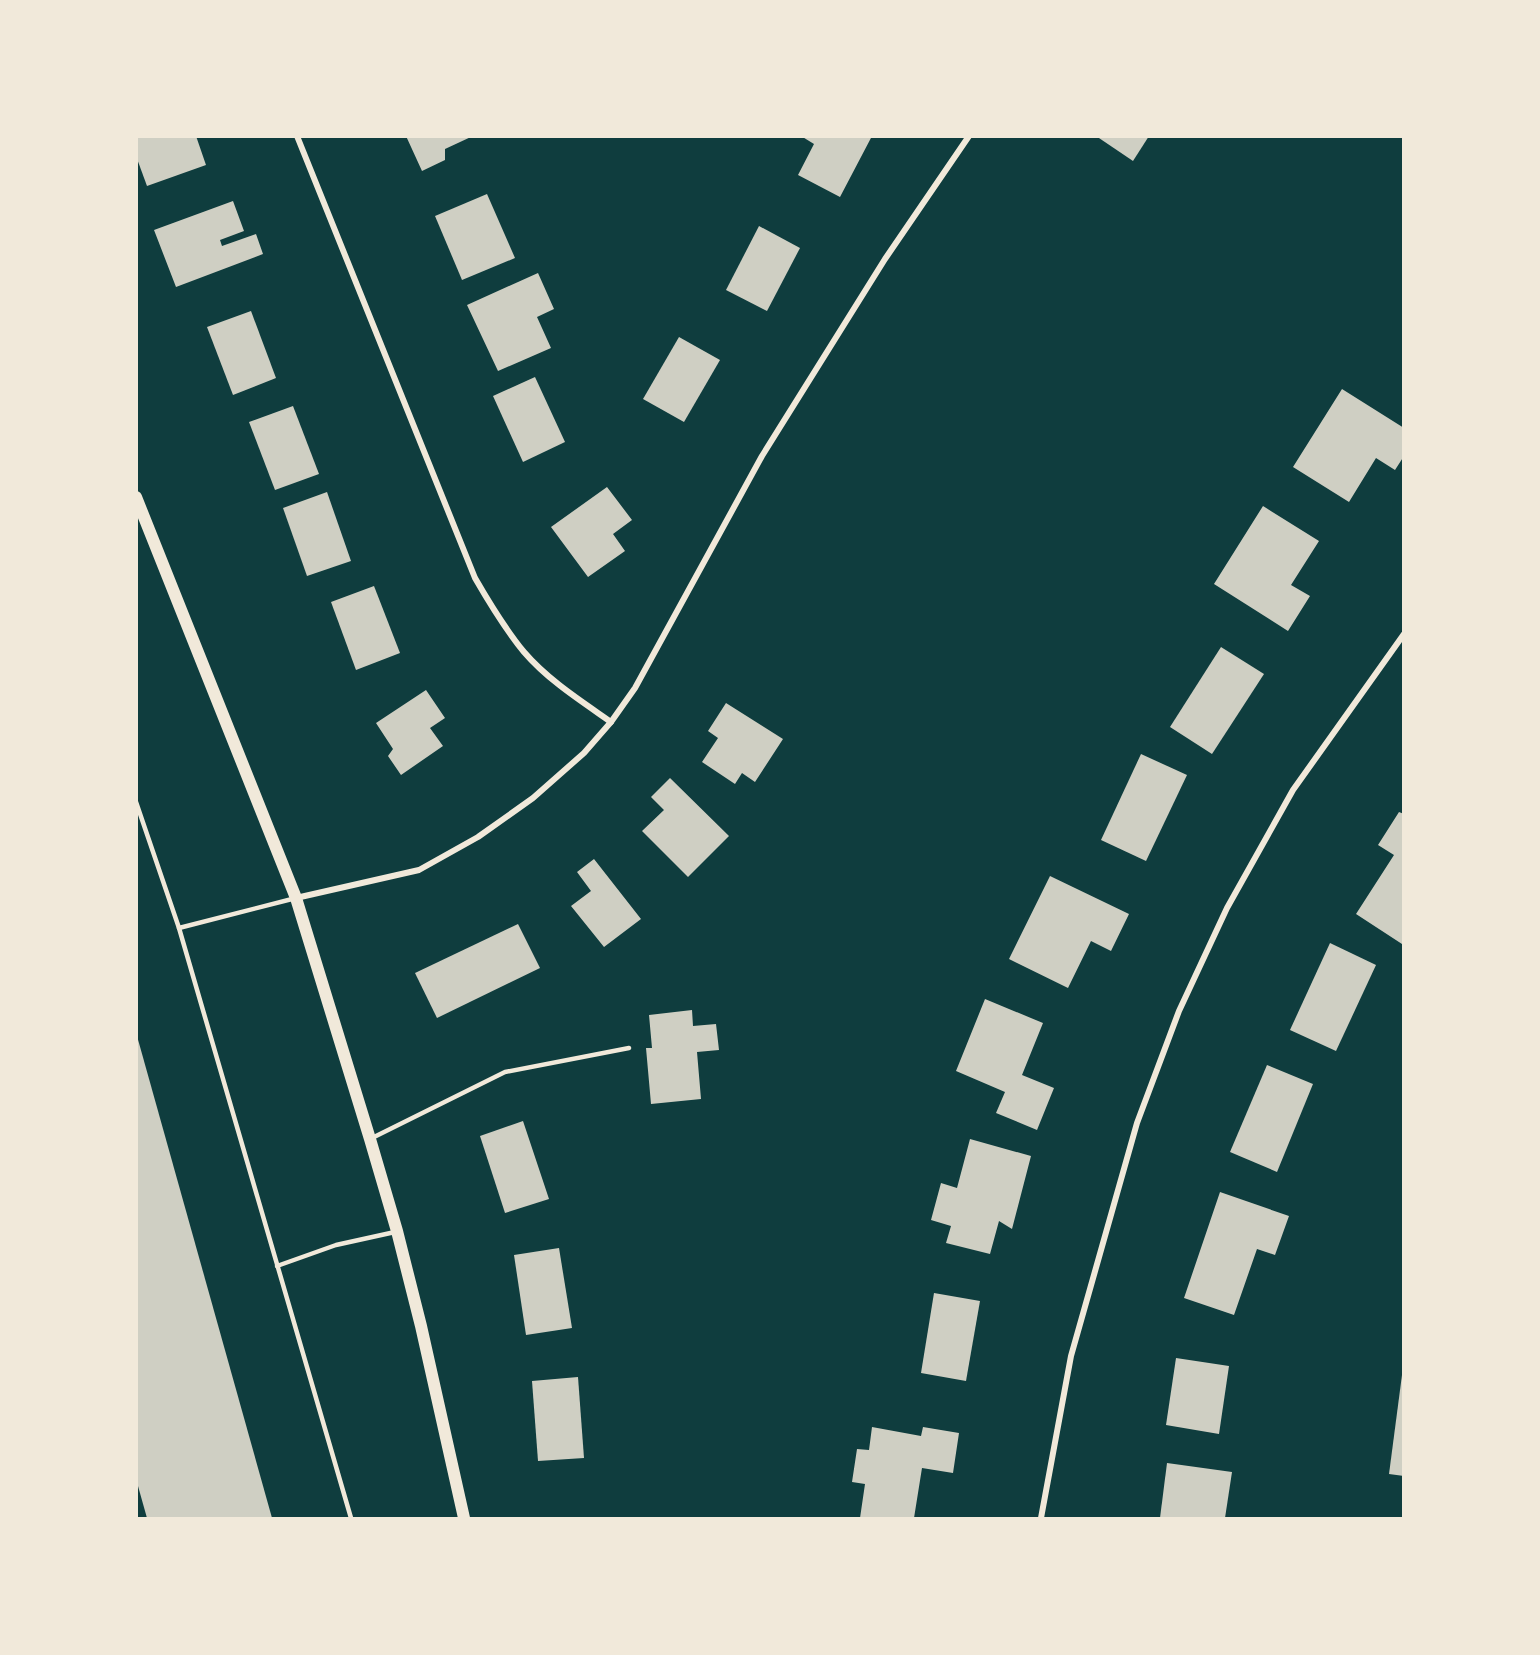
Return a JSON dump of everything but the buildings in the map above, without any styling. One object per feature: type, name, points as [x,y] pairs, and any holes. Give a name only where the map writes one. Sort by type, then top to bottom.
[{"type":"main road","points":[[136,497],[296,898],[397,1232],[421,1326],[464,1518]]},
{"type":"street","points":[[297,136],[475,578],[498,617],[525,653],[558,684],[611,722]]},
{"type":"street","points":[[296,898],[419,870],[478,837],[533,798],[584,753],[611,722],[635,688],[762,456],[885,259],[969,136]]},
{"type":"street","points":[[1041,1518],[1071,1356],[1137,1123],[1179,1011],[1227,908],[1293,790],[1404,634]]},
{"type":"lane","points":[[136,802],[179,928],[351,1518]]},
{"type":"lane","points":[[179,928],[296,898]]},
{"type":"lane","points":[[370,1139],[505,1072],[629,1048]]},
{"type":"lane","points":[[277,1266],[336,1245],[397,1232]]}]
